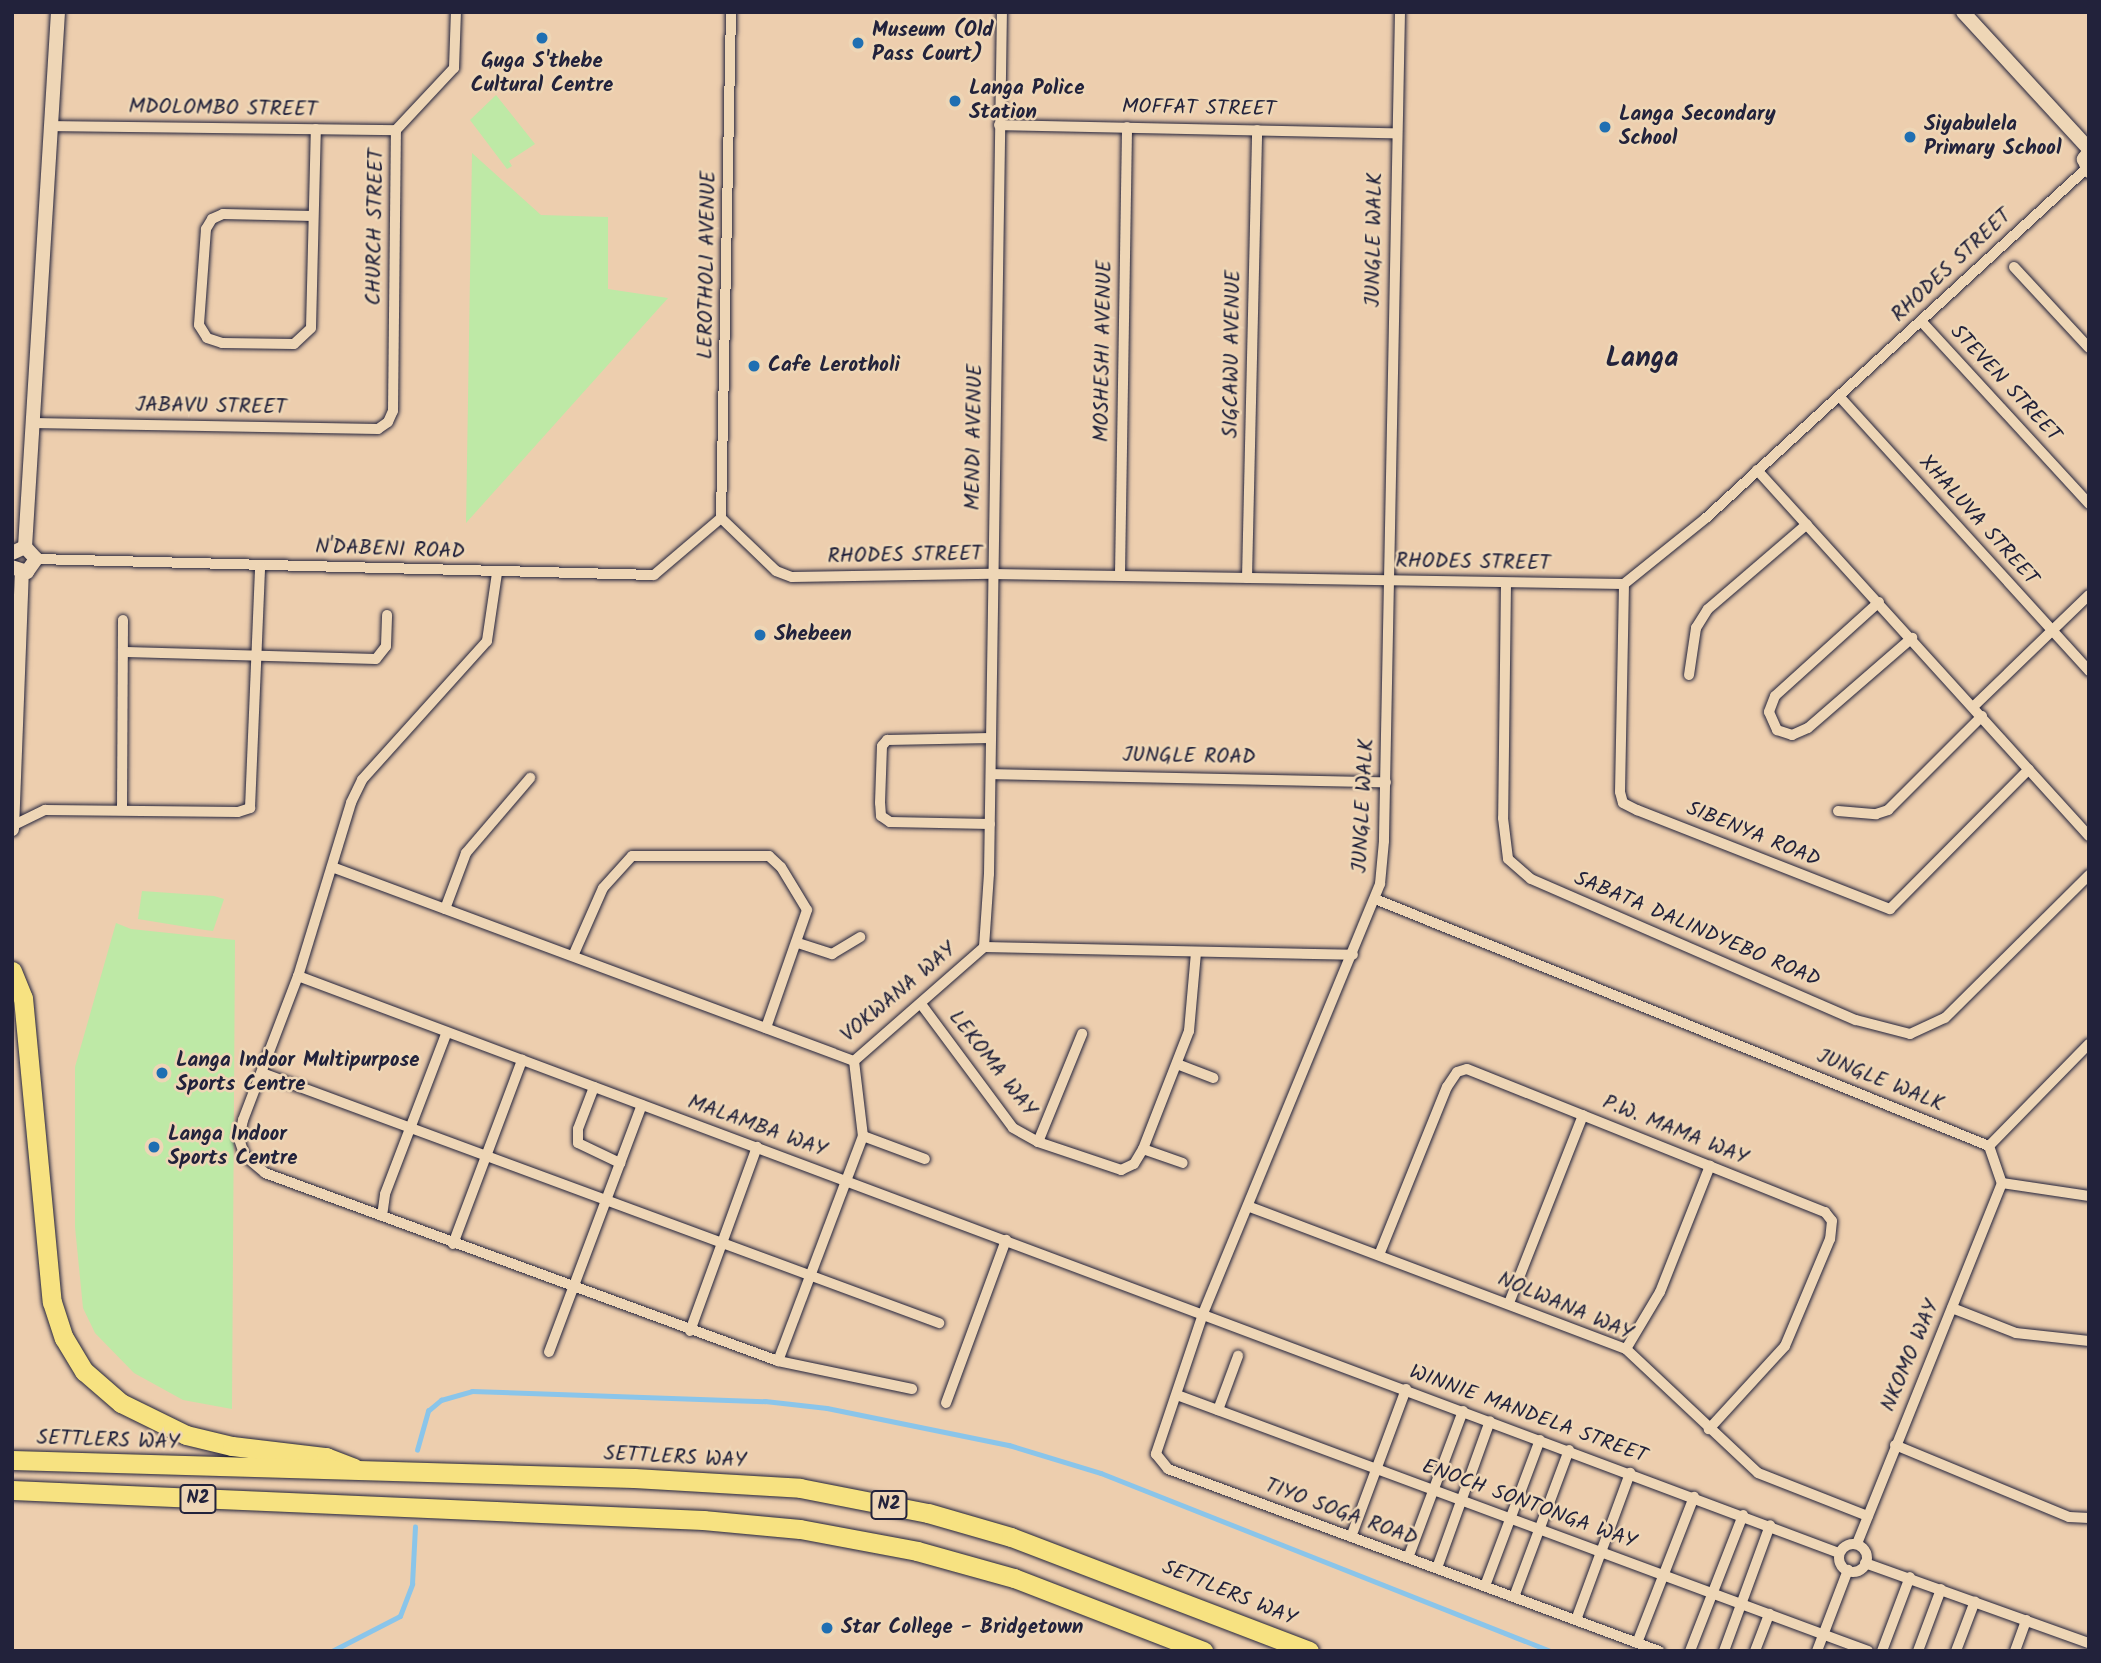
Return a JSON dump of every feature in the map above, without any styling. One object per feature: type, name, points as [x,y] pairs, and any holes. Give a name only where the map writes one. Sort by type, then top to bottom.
[{"type":"highway","points":[[12,971],[23,998],[52,1302],[65,1338],[85,1371],[121,1403],[186,1435],[232,1446],[326,1457],[371,1473]]},
{"type":"highway","name":"SETTLERS WAY","points":[[12,1460],[724,1482],[862,1499],[1011,1537],[1309,1651]]},
{"type":"highway","name":"N2","points":[[12,1490],[703,1520],[830,1533],[1014,1578],[1203,1651]]},
{"type":"street","points":[[12,828],[17,570],[32,569],[36,559],[18,550],[32,422],[58,12]]},
{"type":"street","name":"CHURCH STREET","points":[[388,422],[393,411],[396,130],[454,68],[456,12]]},
{"type":"street","name":"LEROTHOLI AVENUE","points":[[721,518],[731,12]]},
{"type":"street","name":"MENDI AVENUE","points":[[984,947],[990,824],[1002,12]]},
{"type":"street","name":"JUNGLE WALK","points":[[1400,12],[1386,782],[1383,866],[1375,899],[1989,1146]]},
{"type":"street","points":[[1963,12],[2089,150],[2084,159],[2087,170]]},
{"type":"street","name":"MOFFAT STREET","points":[[999,125],[1397,133]]},
{"type":"street","name":"MDOLOMBO STREET","points":[[50,126],[396,130]]},
{"type":"street","name":"MOSHESHI AVENUE","points":[[1120,575],[1127,127]]},
{"type":"street","points":[[313,216],[223,214],[212,219],[206,229],[199,325],[207,338],[222,343],[294,344],[303,340],[312,321],[316,129]]},
{"type":"street","name":"SIGCAWU AVENUE","points":[[1247,578],[1257,130]]},
{"type":"street","name":"RHODES STREET","points":[[721,518],[776,570],[792,577],[1120,575],[1624,584],[1757,470],[2087,170]]},
{"type":"street","points":[[2014,267],[2089,348]]},
{"type":"street","name":"STEVEN STREET","points":[[1921,321],[2089,503]]},
{"type":"street","name":"XHALUVA STREET","points":[[1839,396],[2089,671]]},
{"type":"street","name":"JABAVU STREET","points":[[32,422],[378,429],[388,422]]},
{"type":"street","points":[[1757,470],[2089,836]]},
{"type":"street","name":"N'DABENI ROAD","points":[[36,559],[654,575],[721,518]]},
{"type":"street","points":[[1689,675],[1696,628],[1708,609],[1807,524]]},
{"type":"street","points":[[12,828],[38,811],[73,809],[238,812],[250,808],[260,566]]},
{"type":"street","points":[[497,573],[487,641],[362,780],[298,976],[240,1129],[241,1148],[250,1163],[265,1173],[690,1331],[778,1360],[912,1389]]},
{"type":"street","name":"SABATA DALINDYEBO ROAD","points":[[1506,583],[1503,818],[1508,859],[1531,879],[1856,1020],[1910,1034],[1945,1018],[2089,875]]},
{"type":"street","name":"SIBENYA ROAD","points":[[1624,584],[1620,792],[1623,803],[1637,810],[1890,909],[2029,769]]},
{"type":"street","points":[[1973,707],[2089,595]]},
{"type":"street","points":[[1879,602],[1775,696],[1769,712],[1777,730],[1793,734],[1808,728],[1912,638]]},
{"type":"street","points":[[126,652],[376,659],[386,646],[387,615]]},
{"type":"street","points":[[122,810],[126,652],[123,620]]},
{"type":"street","points":[[1838,811],[1876,814],[1888,810],[1982,716]]},
{"type":"street","points":[[990,824],[890,822],[881,816],[880,791],[882,746],[887,740],[991,738]]},
{"type":"street","name":"JUNGLE ROAD","points":[[990,774],[1386,782]]},
{"type":"street","points":[[445,908],[466,853],[530,778]]},
{"type":"street","points":[[573,956],[603,888],[639,853],[769,856],[805,903],[806,917],[766,1028]]},
{"type":"street","name":"VOKWANA WAY","points":[[332,867],[854,1061],[984,947],[1353,955]]},
{"type":"street","points":[[1203,1314],[1375,899]]},
{"type":"street","points":[[798,943],[832,954],[860,937]]},
{"type":"street","name":"LEKOMA WAY","points":[[921,1004],[1007,1122],[1038,1142],[1121,1170],[1134,1164],[1143,1149],[1192,1021],[1196,952]]},
{"type":"street","name":"MALAMBA WAY","points":[[298,976],[1203,1314]]},
{"type":"street","points":[[382,1216],[385,1194],[447,1032]]},
{"type":"street","name":"LEKOMA WAY","points":[[1038,1142],[1082,1034]]},
{"type":"street","points":[[2089,1044],[1989,1146],[2002,1182],[2089,1196]]},
{"type":"street","points":[[453,1244],[522,1060]]},
{"type":"street","points":[[778,1360],[863,1136],[854,1061]]},
{"type":"street","points":[[1177,1064],[1213,1078]]},
{"type":"street","name":"P.W. MAMA WAY","points":[[1379,1255],[1457,1072],[1472,1070],[1825,1212],[1832,1225],[1785,1346],[1710,1429]]},
{"type":"street","points":[[262,1073],[939,1323]]},
{"type":"street","points":[[594,1087],[578,1129],[578,1143],[620,1163]]},
{"type":"street","points":[[548,1352],[642,1105]]},
{"type":"street","points":[[1509,1303],[1583,1115]]},
{"type":"street","points":[[863,1136],[925,1159]]},
{"type":"street","points":[[690,1331],[757,1147]]},
{"type":"street","points":[[1143,1149],[1183,1163]]},
{"type":"street","points":[[1626,1349],[1660,1292],[1710,1166]]},
{"type":"street","name":"NKOMO WAY","points":[[1857,1544],[2002,1182]]},
{"type":"street","name":"NOLWANA WAY","points":[[1250,1206],[1626,1349],[1710,1429],[1768,1478],[1868,1516]]},
{"type":"street","points":[[946,1403],[1006,1240]]},
{"type":"street","points":[[1952,1308],[2016,1333],[2089,1341]]},
{"type":"street","name":"WINNIE MANDELA STREET","points":[[1203,1314],[1839,1553]]},
{"type":"street","name":"TIYO SOGA ROAD","points":[[1203,1314],[1156,1454],[1162,1466],[1659,1651]]},
{"type":"street","points":[[1218,1410],[1238,1356]]},
{"type":"street","points":[[1351,1537],[1406,1390]]},
{"type":"street","name":"ENOCH SONTONGA WAY","points":[[1177,1395],[1868,1651]]},
{"type":"street","points":[[1408,1558],[1463,1411]]},
{"type":"street","points":[[1437,1569],[1490,1421]]},
{"type":"street","points":[[1485,1587],[1540,1440]]},
{"type":"street","points":[[1895,1445],[2069,1517],[2089,1518]]},
{"type":"street","points":[[1514,1597],[1569,1450]]},
{"type":"street","points":[[1576,1620],[1630,1473]]},
{"type":"street","points":[[1637,1643],[1694,1497]]},
{"type":"street","points":[[1690,1651],[1743,1516]]},
{"type":"street","points":[[1724,1651],[1770,1525]]},
{"type":"street","points":[[1848,1544],[1857,1544],[1866,1554],[1865,1563],[1858,1570],[1847,1570],[1839,1562],[1839,1553],[1848,1544]]},
{"type":"street","points":[[1865,1563],[2026,1620],[2081,1644]]},
{"type":"street","points":[[1817,1651],[1847,1570]]},
{"type":"street","points":[[1882,1651],[1910,1577]]},
{"type":"street","points":[[1918,1651],[1941,1589]]},
{"type":"street","points":[[1956,1651],[1975,1601]]},
{"type":"street","points":[[1755,1651],[1769,1614]]},
{"type":"street","points":[[2015,1651],[2026,1620]]},
{"type":"green space","points":[[496,95],[535,144],[509,161],[512,166],[507,169],[470,120]]},
{"type":"green space","points":[[472,153],[541,215],[608,217],[608,289],[668,298],[466,523]]},
{"type":"green space","points":[[142,891],[224,899],[213,931],[138,919]]},
{"type":"green space","name":"Langa Indoor Sports Centre","points":[[116,923],[131,929],[235,940],[232,1409],[183,1400],[134,1373],[95,1333],[83,1308],[75,1227],[75,1067]]},
{"type":"waterway","points":[[417,1450],[428,1411],[441,1400],[472,1391],[765,1401],[827,1408],[1009,1445],[1101,1473],[1550,1651]]},
{"type":"waterway","points":[[332,1651],[400,1616],[412,1584],[415,1527]]},
{"type":"place","name":"Guga S'thebe Cultural Centre","points":[[542,38]]},
{"type":"place","name":"Museum (Old Pass Court)","points":[[858,43]]},
{"type":"place","name":"Langa Police Station","points":[[955,101]]},
{"type":"place","name":"Langa Secondary School","points":[[1605,127]]},
{"type":"place","name":"Siyabulela Primary School","points":[[1910,137]]},
{"type":"place","name":"Cafe Lerotholi","points":[[754,366]]},
{"type":"place","name":"Shebeen","points":[[760,635]]},
{"type":"place","name":"Langa Indoor Multipurpose Sports Centre","points":[[162,1073]]},
{"type":"place","name":"Langa Indoor Sports Centre","points":[[154,1147]]},
{"type":"place","name":"Star College - Bridgetown","points":[[827,1628]]},
{"type":"district","name":"Langa","points":[[1642,359]]}]
